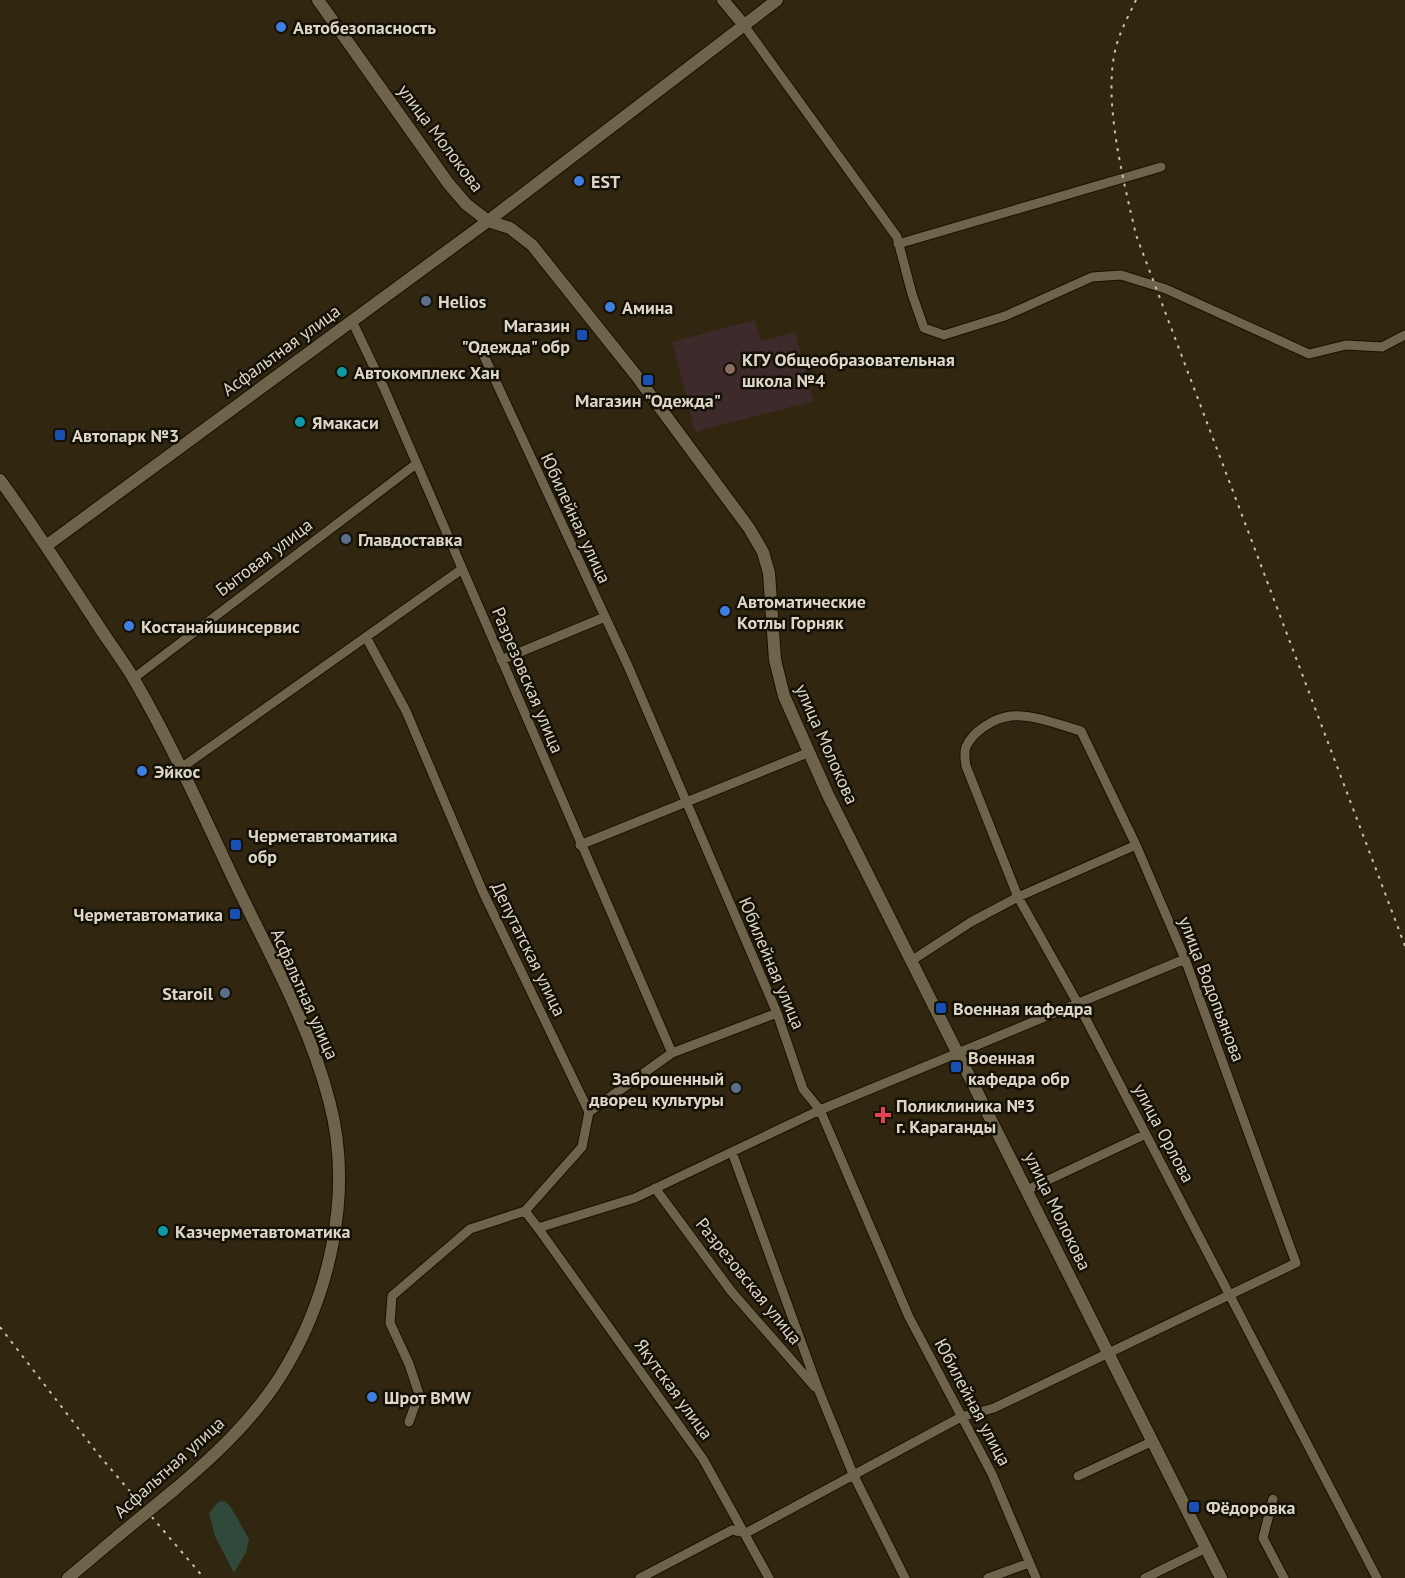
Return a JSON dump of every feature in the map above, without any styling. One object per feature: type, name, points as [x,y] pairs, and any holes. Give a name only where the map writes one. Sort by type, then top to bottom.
[{"type":"main road","name":"улица Молокова","points":[[318,0],[465,204],[488,220],[510,228],[532,245],[568,287],[749,528],[763,552],[770,573],[775,660],[784,696],[828,795],[1110,1352],[1221,1578]]},
{"type":"main road","points":[[723,0],[743,24]]},
{"type":"main road","name":"Асфальтная улица","points":[[68,1578],[174,1490],[232,1437],[273,1386],[312,1315],[333,1240],[339,1176],[330,1101],[309,1040],[181,768],[134,678],[46,546],[488,220],[777,0]]},
{"type":"main road","points":[[0,480],[46,546]]},
{"type":"street","points":[[743,24],[897,237],[912,294],[924,328],[944,335],[1005,316],[1092,277],[1121,274],[1166,289],[1309,354],[1346,345],[1382,347],[1405,335]]},
{"type":"street","points":[[898,243],[1161,168]]},
{"type":"street","name":"Разрезовская улица","points":[[352,321],[672,1053]]},
{"type":"street","name":"Юбилейная улица","points":[[484,356],[605,618],[777,1013],[803,1089],[820,1110],[909,1317],[992,1474],[1036,1578]]},
{"type":"street","name":"Бытовая улица","points":[[134,678],[416,464]]},
{"type":"street","points":[[181,768],[462,569]]},
{"type":"street","points":[[501,660],[605,618]]},
{"type":"street","name":"Депутатская улица","points":[[366,637],[406,711],[483,892],[589,1112]]},
{"type":"street","name":"улица Водопьянова","points":[[1012,716],[1044,720],[1081,731],[1136,845],[1185,959],[1296,1263],[1228,1293]]},
{"type":"street","name":"улица Орлова","points":[[1012,716],[988,724],[976,733],[965,748],[966,766],[1018,897],[1077,1002],[1377,1578]]},
{"type":"street","points":[[580,845],[810,752]]},
{"type":"street","points":[[911,961],[971,922],[1018,897],[1136,845]]},
{"type":"street","points":[[538,1228],[635,1198],[820,1110],[1185,959]]},
{"type":"street","points":[[409,1422],[419,1394],[410,1364],[390,1323],[392,1296],[470,1229],[525,1212],[582,1147],[589,1112],[672,1053],[777,1013]]},
{"type":"street","points":[[1027,1190],[1146,1134]]},
{"type":"street","name":"Разрезовская улица","points":[[732,1152],[819,1391],[853,1474],[905,1578]]},
{"type":"street","name":"Разрезовская улица","points":[[655,1188],[731,1291],[819,1391]]},
{"type":"street","name":"Якутская улица","points":[[525,1212],[703,1459],[769,1578]]},
{"type":"street","points":[[640,1578],[732,1530],[746,1533],[961,1417],[994,1408],[1228,1293]]},
{"type":"street","points":[[1078,1476],[1154,1442]]},
{"type":"street","points":[[1274,1499],[1263,1538],[1284,1578]]},
{"type":"street","points":[[1145,1578],[1206,1548]]},
{"type":"street","points":[[988,1578],[1029,1563]]},
{"type":"shaded area","points":[[755,320],[761,341],[795,332],[813,401],[695,432],[672,342]]},
{"type":"green space","points":[[224,1501],[230,1506],[249,1539],[246,1552],[234,1573],[215,1536],[209,1513],[218,1502]]},
{"type":"railway","points":[[1136,0],[1122,29],[1112,68],[1116,141],[1136,235],[1405,946]]},
{"type":"railway","points":[[0,1327],[98,1454],[204,1578]]},
{"type":"place","name":"Автобезопасность","points":[[281,27]]},
{"type":"place","name":"EST","points":[[579,181]]},
{"type":"place","name":"Helios","points":[[426,301]]},
{"type":"place","name":"Амина","points":[[610,307]]},
{"type":"place","name":"Магазин \"Одежда\" обр","points":[[582,335]]},
{"type":"place","name":"КГУ Общеобразовательная школа №4","points":[[730,369]]},
{"type":"place","name":"Автокомплекс Хан","points":[[342,372]]},
{"type":"place","name":"Магазин \"Одежда\"","points":[[648,380]]},
{"type":"place","name":"Ямакаси","points":[[300,422]]},
{"type":"place","name":"Автопарк №3","points":[[60,435]]},
{"type":"place","name":"Главдоставка","points":[[346,539]]},
{"type":"place","name":"Автоматические Котлы Горняк","points":[[725,611]]},
{"type":"place","name":"Костанайшинсервис","points":[[129,626]]},
{"type":"place","name":"Эйкос","points":[[142,771]]},
{"type":"place","name":"Черметавтоматика обр","points":[[236,845]]},
{"type":"place","name":"Черметавтоматика","points":[[235,914]]},
{"type":"place","name":"Staroil","points":[[225,993]]},
{"type":"place","name":"Военная кафедра","points":[[941,1008]]},
{"type":"place","name":"Военная кафедра обр","points":[[956,1067]]},
{"type":"place","name":"Заброшенный дворец культуры","points":[[736,1088]]},
{"type":"place","name":"Поликлиника №3 г. Караганды","points":[[883,1115]]},
{"type":"place","name":"Казчерметавтоматика","points":[[163,1231]]},
{"type":"place","name":"Шрот BMW","points":[[372,1397]]},
{"type":"place","name":"Фёдоровка","points":[[1194,1507]]}]
